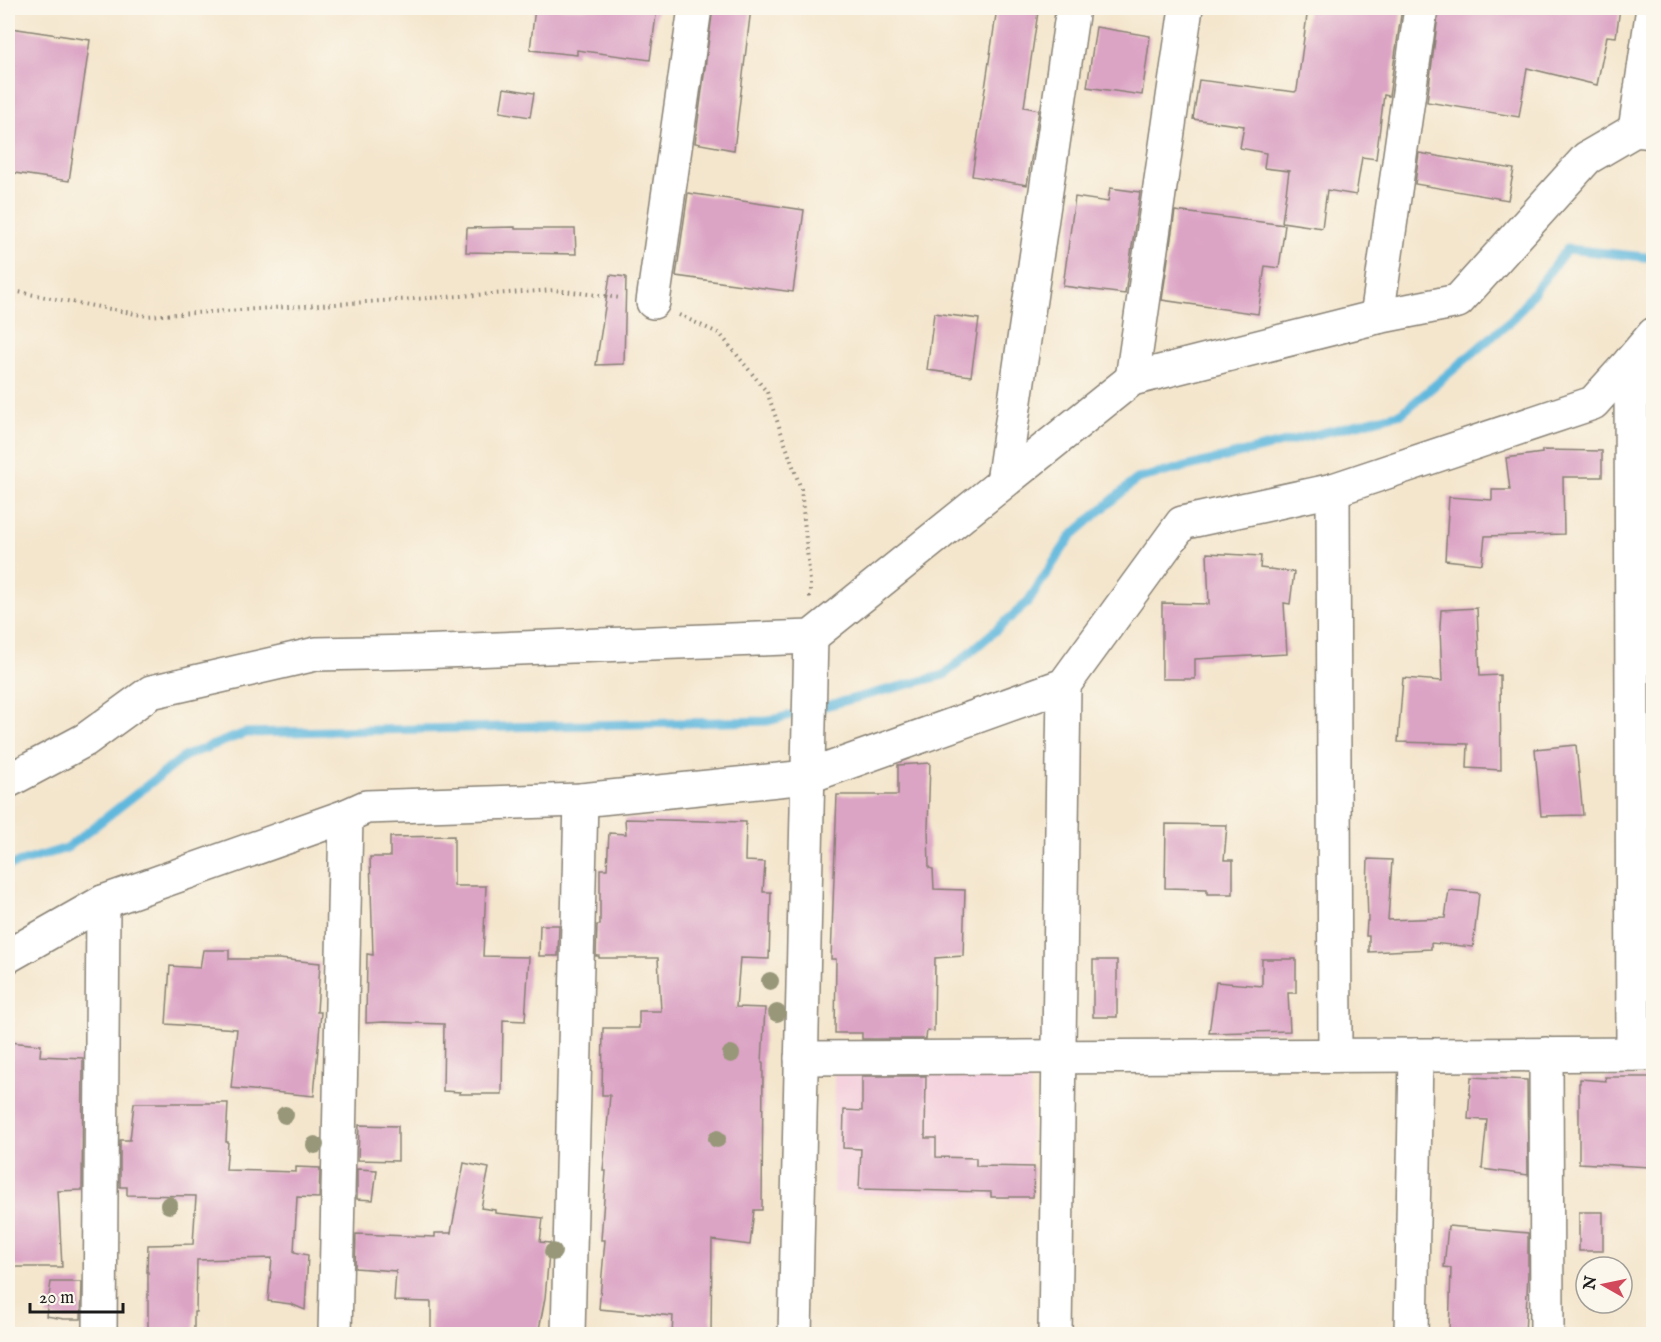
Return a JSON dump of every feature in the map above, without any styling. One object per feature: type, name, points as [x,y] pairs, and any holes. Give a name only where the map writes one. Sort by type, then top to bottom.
[{"type":"street","points":[[653,302],[695,8]]},
{"type":"street","points":[[1003,482],[1073,8]]},
{"type":"street","points":[[1132,379],[1186,8]]},
{"type":"street","points":[[1377,317],[1421,8]]},
{"type":"street","points":[[8,781],[85,740],[150,692],[316,654],[811,637],[1132,379],[1377,317],[1458,301],[1587,158],[1644,131],[1653,8]]},
{"type":"street","points":[[1054,1335],[1064,685],[1182,523],[1333,490],[1593,403],[1653,334]]},
{"type":"street","points":[[801,1058],[1643,1054],[1631,361]]},
{"type":"street","points":[[1333,490],[1335,1055]]},
{"type":"street","points":[[795,1335],[811,637]]},
{"type":"street","points":[[8,956],[103,902],[366,807],[580,800],[807,762],[1064,685]]},
{"type":"street","points":[[568,1335],[580,800]]},
{"type":"street","points":[[335,1335],[346,816]]},
{"type":"street","points":[[100,1335],[103,902]]},
{"type":"street","points":[[1546,1054],[1547,1335]]},
{"type":"street","points":[[1411,1335],[1416,1055]]},
{"type":"path","points":[[8,290],[147,316],[555,290],[653,302],[720,334],[766,392],[801,489],[810,581],[811,637]]},
{"type":"shaded area","points":[[834,1069],[1031,1074],[1029,1200],[833,1193]]},
{"type":"building","points":[[535,8],[657,8],[650,60],[577,50],[577,55],[530,50]]},
{"type":"building","points":[[713,8],[751,8],[734,150],[695,143]]},
{"type":"building","points":[[997,8],[1038,12],[1024,107],[1039,110],[1027,185],[972,176]]},
{"type":"building","points":[[1308,8],[1402,8],[1389,96],[1384,95],[1376,159],[1362,157],[1356,195],[1327,190],[1322,228],[1282,222],[1289,171],[1264,168],[1266,153],[1240,148],[1244,126],[1193,119],[1199,80],[1295,92]]},
{"type":"building","points":[[1439,8],[1620,8],[1616,37],[1607,36],[1597,85],[1527,68],[1519,117],[1427,102]]},
{"type":"building","points":[[1096,27],[1150,36],[1142,95],[1087,87]]},
{"type":"building","points":[[11,28],[90,40],[69,181],[8,172],[8,48]]},
{"type":"building","points":[[504,88],[534,93],[530,117],[500,112]]},
{"type":"building","points":[[1419,153],[1514,169],[1508,200],[1415,184]]},
{"type":"building","points":[[1110,188],[1140,192],[1125,294],[1063,286],[1075,197],[1108,202]]},
{"type":"building","points":[[688,193],[804,210],[793,292],[676,276]]},
{"type":"building","points":[[1175,211],[1285,225],[1279,268],[1265,266],[1258,314],[1162,300]]},
{"type":"building","points":[[515,227],[515,229],[575,229],[576,254],[466,252],[467,228]]},
{"type":"building","points":[[610,275],[626,277],[624,364],[596,365]]},
{"type":"building","points":[[934,313],[979,319],[971,376],[927,370]]},
{"type":"building","points":[[1542,450],[1602,451],[1602,477],[1563,477],[1564,534],[1485,536],[1482,564],[1445,560],[1449,497],[1492,500],[1492,490],[1510,490],[1506,458],[1542,453]]},
{"type":"building","points":[[1207,553],[1261,556],[1260,568],[1294,572],[1290,604],[1284,603],[1287,654],[1195,659],[1195,679],[1162,679],[1162,603],[1209,604]]},
{"type":"building","points":[[1477,608],[1480,676],[1500,675],[1501,770],[1467,768],[1468,744],[1398,742],[1403,678],[1442,681],[1441,610]]},
{"type":"building","points":[[1576,745],[1583,815],[1541,816],[1535,749]]},
{"type":"building","points":[[930,763],[929,868],[933,869],[934,889],[965,890],[963,956],[935,958],[934,1031],[927,1030],[926,1039],[862,1039],[862,1033],[835,1033],[836,959],[831,959],[837,795],[898,795],[898,765]]},
{"type":"building","points":[[625,819],[746,822],[745,861],[765,862],[763,892],[771,892],[769,959],[740,958],[736,1007],[765,1008],[762,1063],[762,1210],[754,1210],[750,1245],[712,1240],[711,1335],[672,1335],[673,1316],[599,1309],[605,1240],[601,1240],[606,1171],[603,1171],[610,1095],[602,1095],[603,1028],[639,1028],[639,1011],[661,1011],[658,958],[599,958],[596,956],[597,925],[600,925],[600,869],[607,869],[609,833],[626,834]]},
{"type":"building","points":[[1166,824],[1227,825],[1224,860],[1233,860],[1233,894],[1207,894],[1207,889],[1165,888]]},
{"type":"building","points":[[454,836],[454,886],[486,886],[483,956],[529,957],[525,1021],[503,1020],[502,1094],[459,1094],[460,1092],[443,1091],[444,1024],[366,1023],[367,954],[373,955],[370,857],[390,857],[390,837]]},
{"type":"building","points":[[1368,859],[1392,860],[1388,920],[1445,918],[1449,890],[1479,893],[1473,947],[1431,943],[1431,949],[1369,952],[1369,936],[1366,936]]},
{"type":"building","points":[[540,925],[559,925],[558,956],[539,956]]},
{"type":"building","points":[[203,950],[229,950],[229,959],[279,959],[320,963],[317,1012],[321,1012],[314,1096],[231,1088],[237,1029],[166,1024],[170,966],[200,968]]},
{"type":"building","points":[[1262,959],[1296,959],[1296,993],[1288,993],[1290,1031],[1209,1033],[1216,982],[1262,986]]},
{"type":"building","points":[[1093,960],[1117,960],[1117,1017],[1093,1017]]},
{"type":"building","points":[[8,1042],[41,1045],[40,1056],[83,1058],[82,1190],[58,1191],[62,1267],[10,1267],[10,1246],[8,1246]]},
{"type":"building","points":[[862,1076],[926,1076],[925,1138],[936,1138],[936,1157],[976,1158],[976,1166],[1034,1167],[1033,1197],[991,1197],[991,1192],[859,1189],[861,1149],[843,1148],[844,1110],[862,1111]]},
{"type":"building","points":[[1471,1077],[1527,1080],[1528,1175],[1482,1169],[1487,1120],[1468,1119]]},
{"type":"building","points":[[1605,1077],[1653,1077],[1653,1137],[1650,1167],[1579,1163],[1580,1079],[1606,1081]]},
{"type":"building","points":[[134,1103],[228,1103],[226,1170],[296,1172],[296,1167],[320,1168],[319,1198],[297,1197],[294,1252],[308,1255],[305,1310],[291,1304],[268,1301],[272,1258],[197,1260],[194,1331],[148,1331],[148,1245],[193,1244],[196,1196],[127,1195],[127,1187],[120,1187],[120,1140],[130,1140]]},
{"type":"building","points":[[359,1125],[398,1126],[398,1161],[358,1160]]},
{"type":"building","points":[[464,1163],[489,1168],[481,1208],[495,1210],[495,1213],[543,1218],[540,1242],[550,1243],[545,1298],[538,1335],[431,1335],[431,1302],[394,1301],[396,1271],[355,1268],[356,1234],[435,1237],[435,1233],[451,1233]]},
{"type":"building","points":[[357,1169],[377,1170],[373,1200],[357,1199]]},
{"type":"building","points":[[1579,1212],[1603,1212],[1603,1251],[1579,1251]]},
{"type":"building","points":[[1448,1226],[1528,1233],[1525,1335],[1449,1334],[1451,1268],[1444,1267]]},
{"type":"building","points":[[51,1282],[82,1282],[81,1319],[46,1316]]},
{"type":"waterway","points":[[8,866],[67,848],[185,756],[245,733],[768,721],[944,675],[1027,603],[1071,536],[1137,479],[1402,413],[1513,319],[1567,249],[1654,258]]}]
